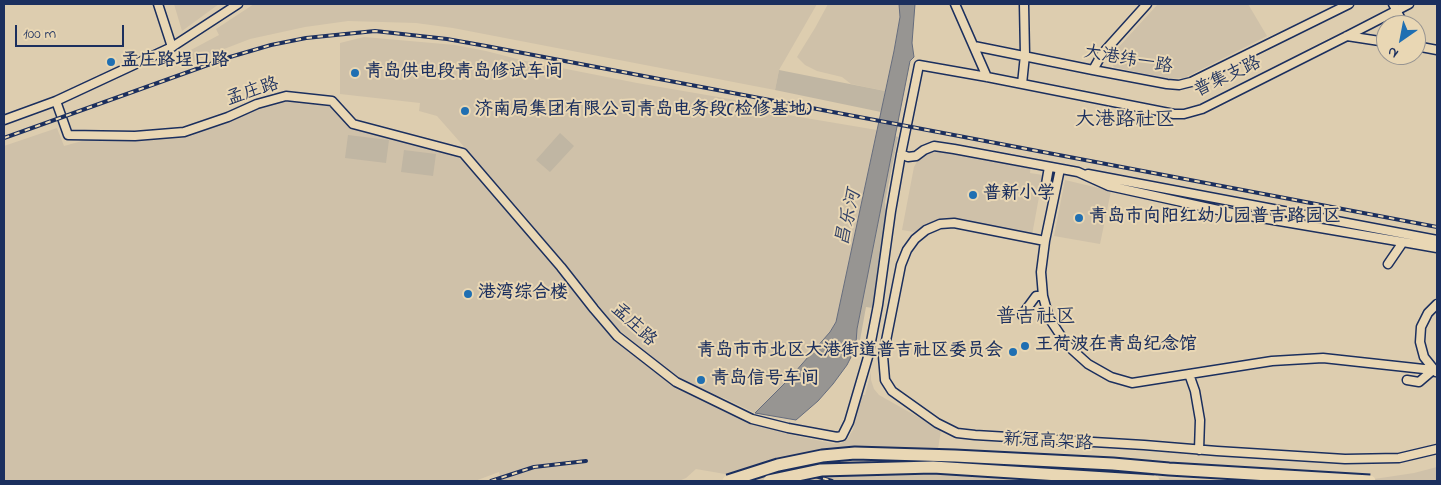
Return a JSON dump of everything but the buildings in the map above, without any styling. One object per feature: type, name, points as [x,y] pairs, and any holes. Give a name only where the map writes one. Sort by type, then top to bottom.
[{"type":"highway","name":"新冠高架路","points":[[728,481],[778,465],[822,456],[855,453],[1113,464],[1370,481]]},
{"type":"highway","name":"新冠高架路","points":[[769,481],[821,470],[933,467],[1154,481]]},
{"type":"street","points":[[158,4],[172,48]]},
{"type":"street","points":[[4,120],[56,101],[172,48],[238,4]]},
{"type":"street","points":[[956,4],[987,77]]},
{"type":"street","points":[[1022,84],[1025,55],[1024,4]]},
{"type":"street","points":[[1093,70],[1102,54],[1147,4]]},
{"type":"street","name":"大港纬一路","points":[[974,46],[1179,85],[1190,82],[1349,4]]},
{"type":"street","points":[[1347,36],[1395,7],[1409,4]]},
{"type":"street","points":[[1347,36],[1376,40]]},
{"type":"street","name":"普集支路","points":[[987,77],[1174,114],[1184,114],[1202,108],[1347,36]]},
{"type":"street","name":"孟庄路","points":[[56,101],[68,135],[135,136],[184,132],[228,117],[257,104],[286,96],[332,101],[353,124],[463,153],[618,336],[676,382],[752,419],[837,437],[842,436],[849,422],[868,356],[901,154],[919,66],[987,77]]},
{"type":"street","points":[[901,154],[908,157],[916,156],[934,146],[954,149],[1437,240]]},
{"type":"street","points":[[1045,190],[1049,167]]},
{"type":"street","points":[[1060,169],[1045,241],[1041,272],[1043,296],[1049,318],[1067,345],[1088,364],[1111,377],[1132,383],[1272,361],[1323,358],[1435,372]]},
{"type":"street","points":[[1078,172],[1109,186],[1222,211],[1437,248]]},
{"type":"street","points":[[1045,241],[954,223],[940,224],[926,230],[915,239],[906,250],[901,265],[883,356],[884,374],[888,387],[937,423],[958,433],[975,435],[1344,459],[1399,458],[1437,449]]},
{"type":"street","points":[[1388,264],[1403,242]]},
{"type":"street","points":[[1022,315],[1036,296],[1043,296]]},
{"type":"street","points":[[1435,372],[1424,357],[1420,342],[1421,327],[1428,313],[1437,304]]},
{"type":"street","points":[[1407,380],[1419,382],[1435,372]]},
{"type":"street","points":[[1189,374],[1195,391],[1200,420],[1199,450]]},
{"type":"shaded area","points":[[174,4],[219,4],[182,31]]},
{"type":"shaded area","points":[[254,4],[817,4],[779,70],[775,90],[453,28],[416,23],[348,21],[305,27],[250,39],[193,61],[189,51],[219,35],[216,29]]},
{"type":"shaded area","points":[[828,4],[899,4],[900,17],[885,91],[851,84],[842,77],[817,71],[805,65],[797,57]]},
{"type":"shaded area","points":[[899,4],[915,4],[912,43],[914,57],[910,61],[853,353],[833,384],[818,401],[796,420],[755,413],[788,380],[830,332],[836,322],[894,51],[900,17]]},
{"type":"shaded area","points":[[1158,4],[1248,4],[1267,36],[1184,78],[1168,79],[1114,67],[1110,60],[1115,51]]},
{"type":"shaded area","points":[[364,37],[455,45],[637,83],[753,103],[758,110],[877,130],[836,322],[830,332],[788,380],[755,413],[681,381],[617,328],[525,216],[437,116],[419,111],[420,103],[340,94],[340,43]]},
{"type":"shaded area","points":[[779,70],[885,91],[881,112],[775,90]]},
{"type":"shaded area","points":[[281,100],[325,103],[355,129],[456,156],[466,163],[607,332],[673,385],[750,422],[792,435],[835,444],[842,443],[853,430],[860,395],[865,395],[871,372],[874,389],[879,395],[941,430],[936,462],[1084,475],[1231,481],[766,481],[696,469],[686,478],[679,481],[501,481],[499,472],[475,481],[4,481],[4,146],[57,128],[64,146],[93,138],[145,140],[180,137],[248,114]]},
{"type":"shaded area","points":[[560,133],[574,146],[550,172],[536,160]]},
{"type":"shaded area","points":[[348,135],[389,140],[386,163],[345,158]]},
{"type":"shaded area","points":[[895,136],[898,137],[885,202],[886,218],[877,289],[873,308],[866,307],[860,340],[856,339],[857,329]]},
{"type":"shaded area","points":[[935,149],[1031,166],[1030,173],[1043,175],[1032,235],[951,218],[935,220],[914,232],[902,230],[914,167],[920,156]]},
{"type":"shaded area","points":[[404,150],[436,154],[433,176],[401,172]]},
{"type":"shaded area","points":[[1065,180],[1111,191],[1100,244],[1054,236]]},
{"type":"shaded area","points":[[1437,467],[1437,481],[1361,481],[1414,473]]},
{"type":"railway","points":[[4,138],[230,57],[271,45],[306,38],[375,31],[447,39],[486,46],[1437,227]]},
{"type":"railway","points":[[491,481],[534,467],[586,461]]},
{"type":"railway","points":[[802,472],[832,481]]},
{"type":"place","name":"孟庄路埕口路","points":[[111,62]]},
{"type":"place","name":"青岛供电段青岛修试车间","points":[[355,73]]},
{"type":"place","name":"济南局集团有限公司青岛电务段(检修基地)","points":[[465,111]]},
{"type":"place","name":"普新小学","points":[[973,195]]},
{"type":"place","name":"青岛市向阳红幼儿园普吉路园区","points":[[1079,218]]},
{"type":"place","name":"港湾综合楼","points":[[468,294]]},
{"type":"place","name":"王荷波在青岛纪念馆","points":[[1025,346]]},
{"type":"place","name":"青岛市市北区大港街道普吉社区委员会","points":[[1013,352]]},
{"type":"place","name":"青岛信号车间","points":[[701,380]]},
{"type":"district","name":"大港路社区","points":[[1125,122]]},
{"type":"district","name":"普吉社区","points":[[1036,319]]},
{"type":"water label","name":"昌乐河","points":[[850,218]]}]
